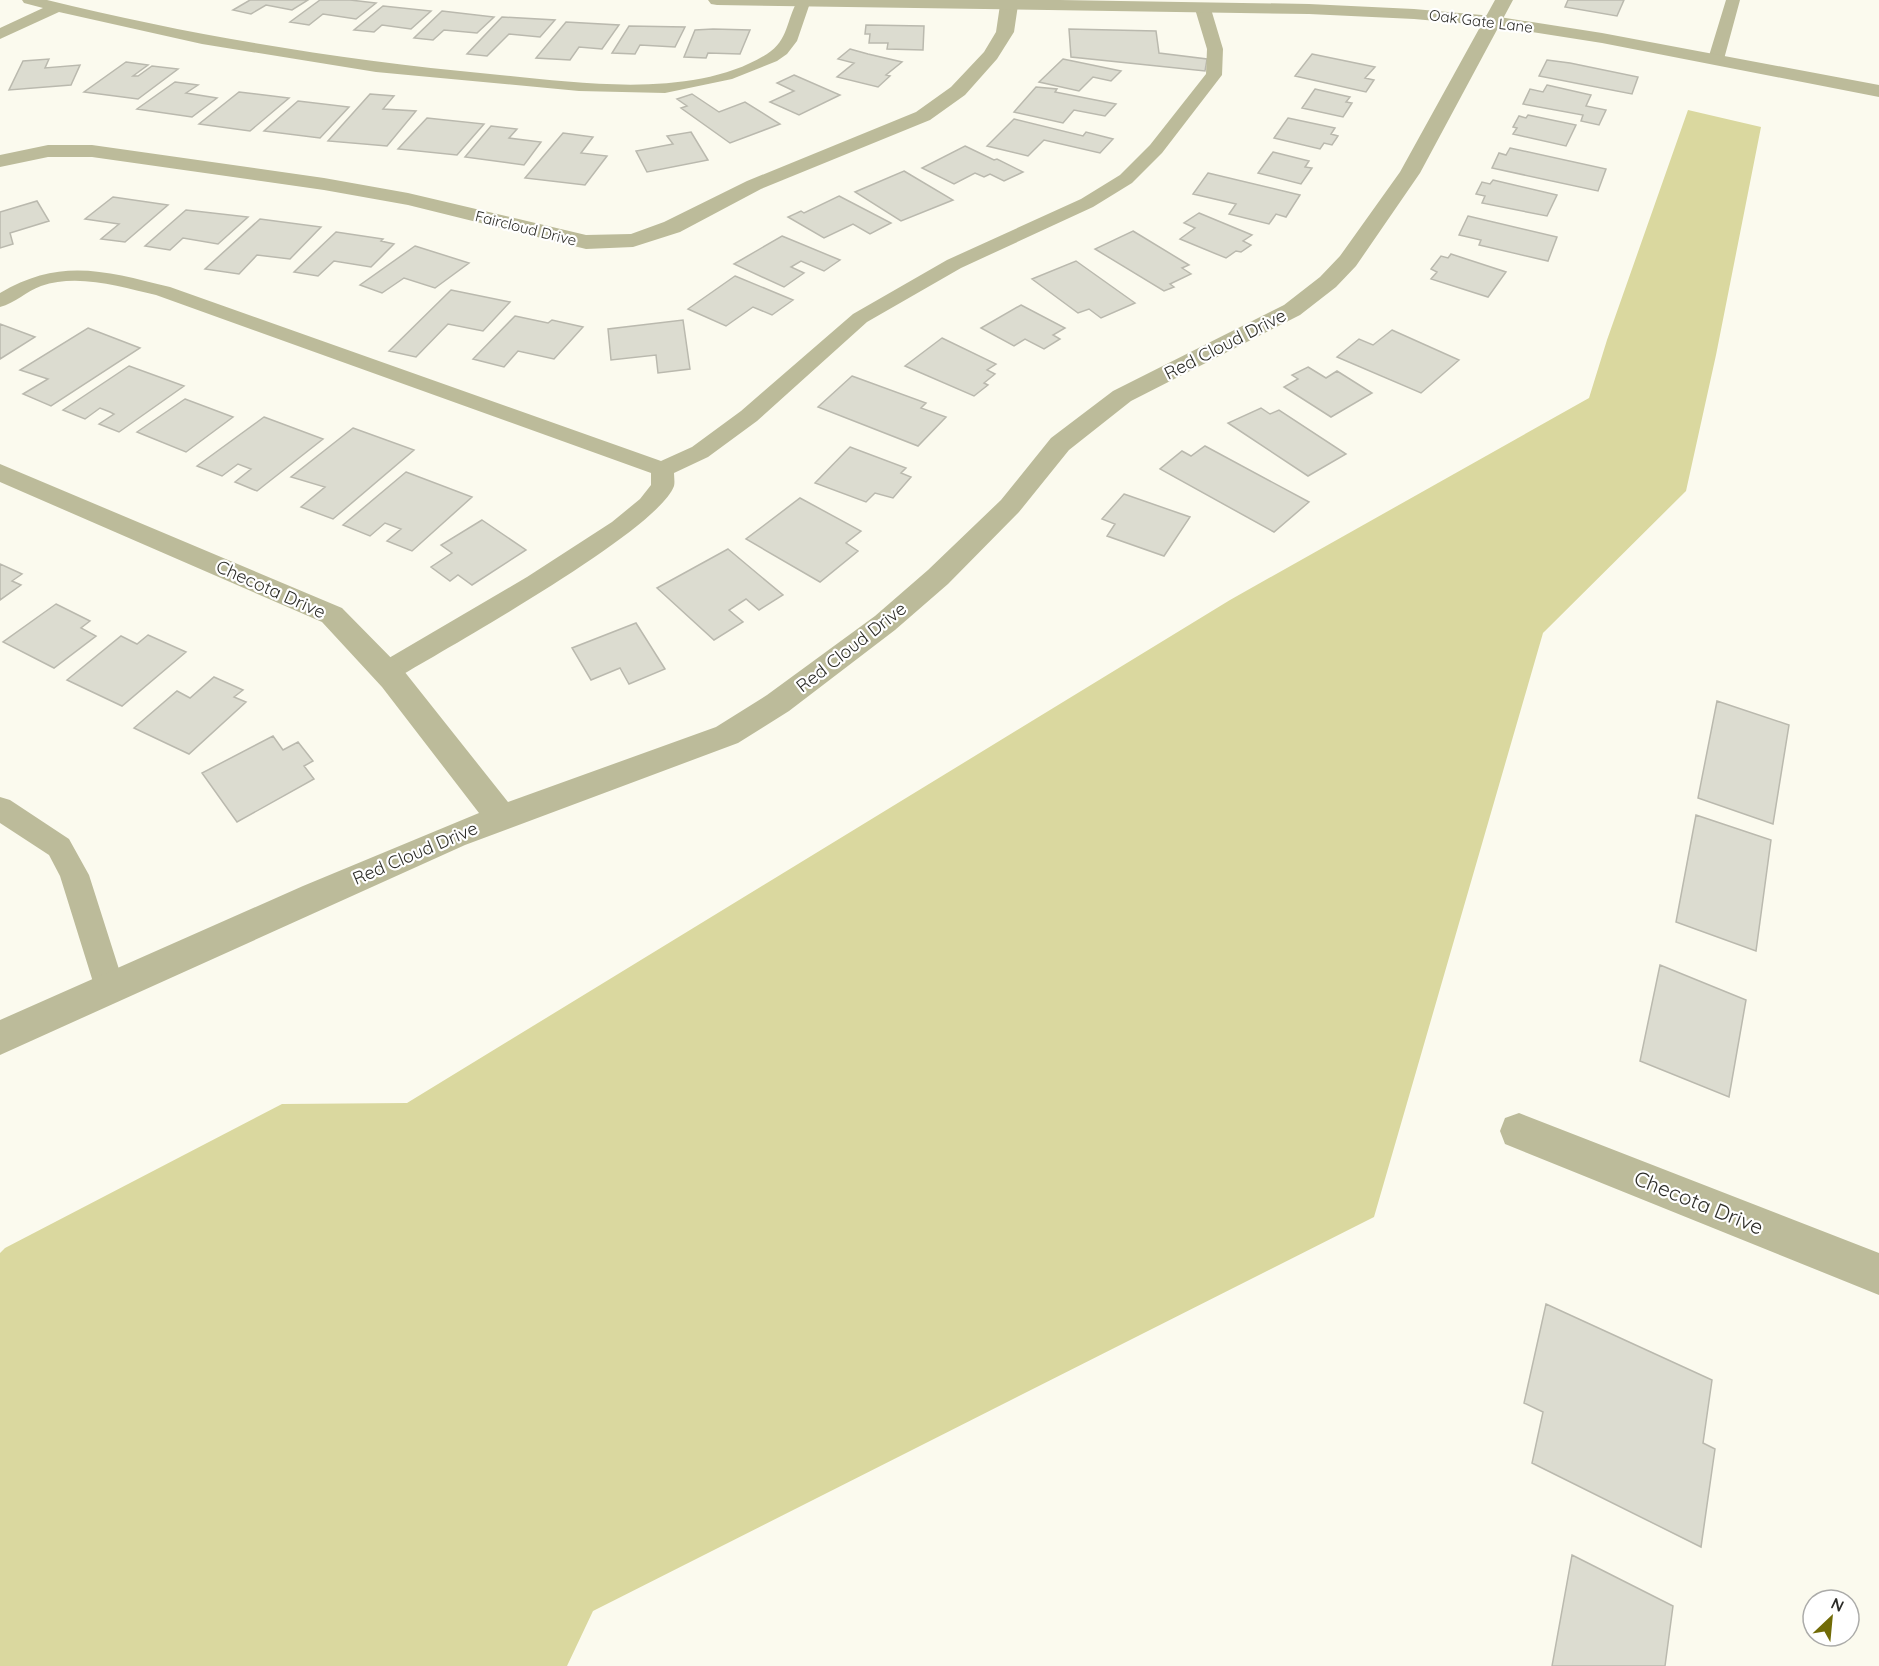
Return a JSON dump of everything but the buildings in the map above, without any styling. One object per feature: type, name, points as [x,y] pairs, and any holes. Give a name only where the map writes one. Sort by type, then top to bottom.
[{"type":"street","name":"Oak Gate Lane","points":[[717,0],[1321,10],[1414,14],[1499,11],[1602,38],[1879,91]]},
{"type":"street","name":"Faircloud Drive","points":[[0,161],[48,151],[92,151],[324,184],[408,199],[586,242],[633,240],[672,227],[754,185],[923,116],[958,91],[992,55],[1005,32],[1009,5]]},
{"type":"street","name":"Red Cloud Drive","points":[[0,1038],[326,891],[501,818],[727,735],[778,703],[885,623],[938,577],[1010,506],[1060,444],[1122,396],[1292,310],[1328,282],[1347,261],[1410,172],[1499,11]]},
{"type":"street","name":"Checota Drive","points":[[0,472],[332,615],[386,672],[501,818]]},
{"type":"street","name":"Checota Drive","points":[[1519,1131],[1879,1274]]},
{"type":"lane","points":[[29,0],[176,35],[268,52],[445,75],[623,88],[667,88],[694,84],[768,60],[788,44],[803,3]]},
{"type":"lane","points":[[1716,59],[1732,0]]},
{"type":"lane","points":[[0,34],[57,7]]},
{"type":"lane","points":[[0,301],[33,282],[66,275],[108,278],[163,291],[663,469],[700,452],[749,416],[860,318],[954,264],[1087,203],[1126,179],[1156,149],[1214,75],[1217,60],[1215,43],[1203,9]]},
{"type":"lane","points":[[386,672],[607,538],[648,506],[662,488],[663,469]]},
{"type":"lane","points":[[0,808],[58,847],[74,875],[109,988]]},
{"type":"shaded area","points":[[1688,110],[1761,127],[1716,355],[1686,491],[1543,633],[1374,1217],[593,1611],[567,1666],[0,1666],[0,1253],[5,1248],[282,1104],[407,1103],[1230,600],[1589,398],[1607,340]]}]
